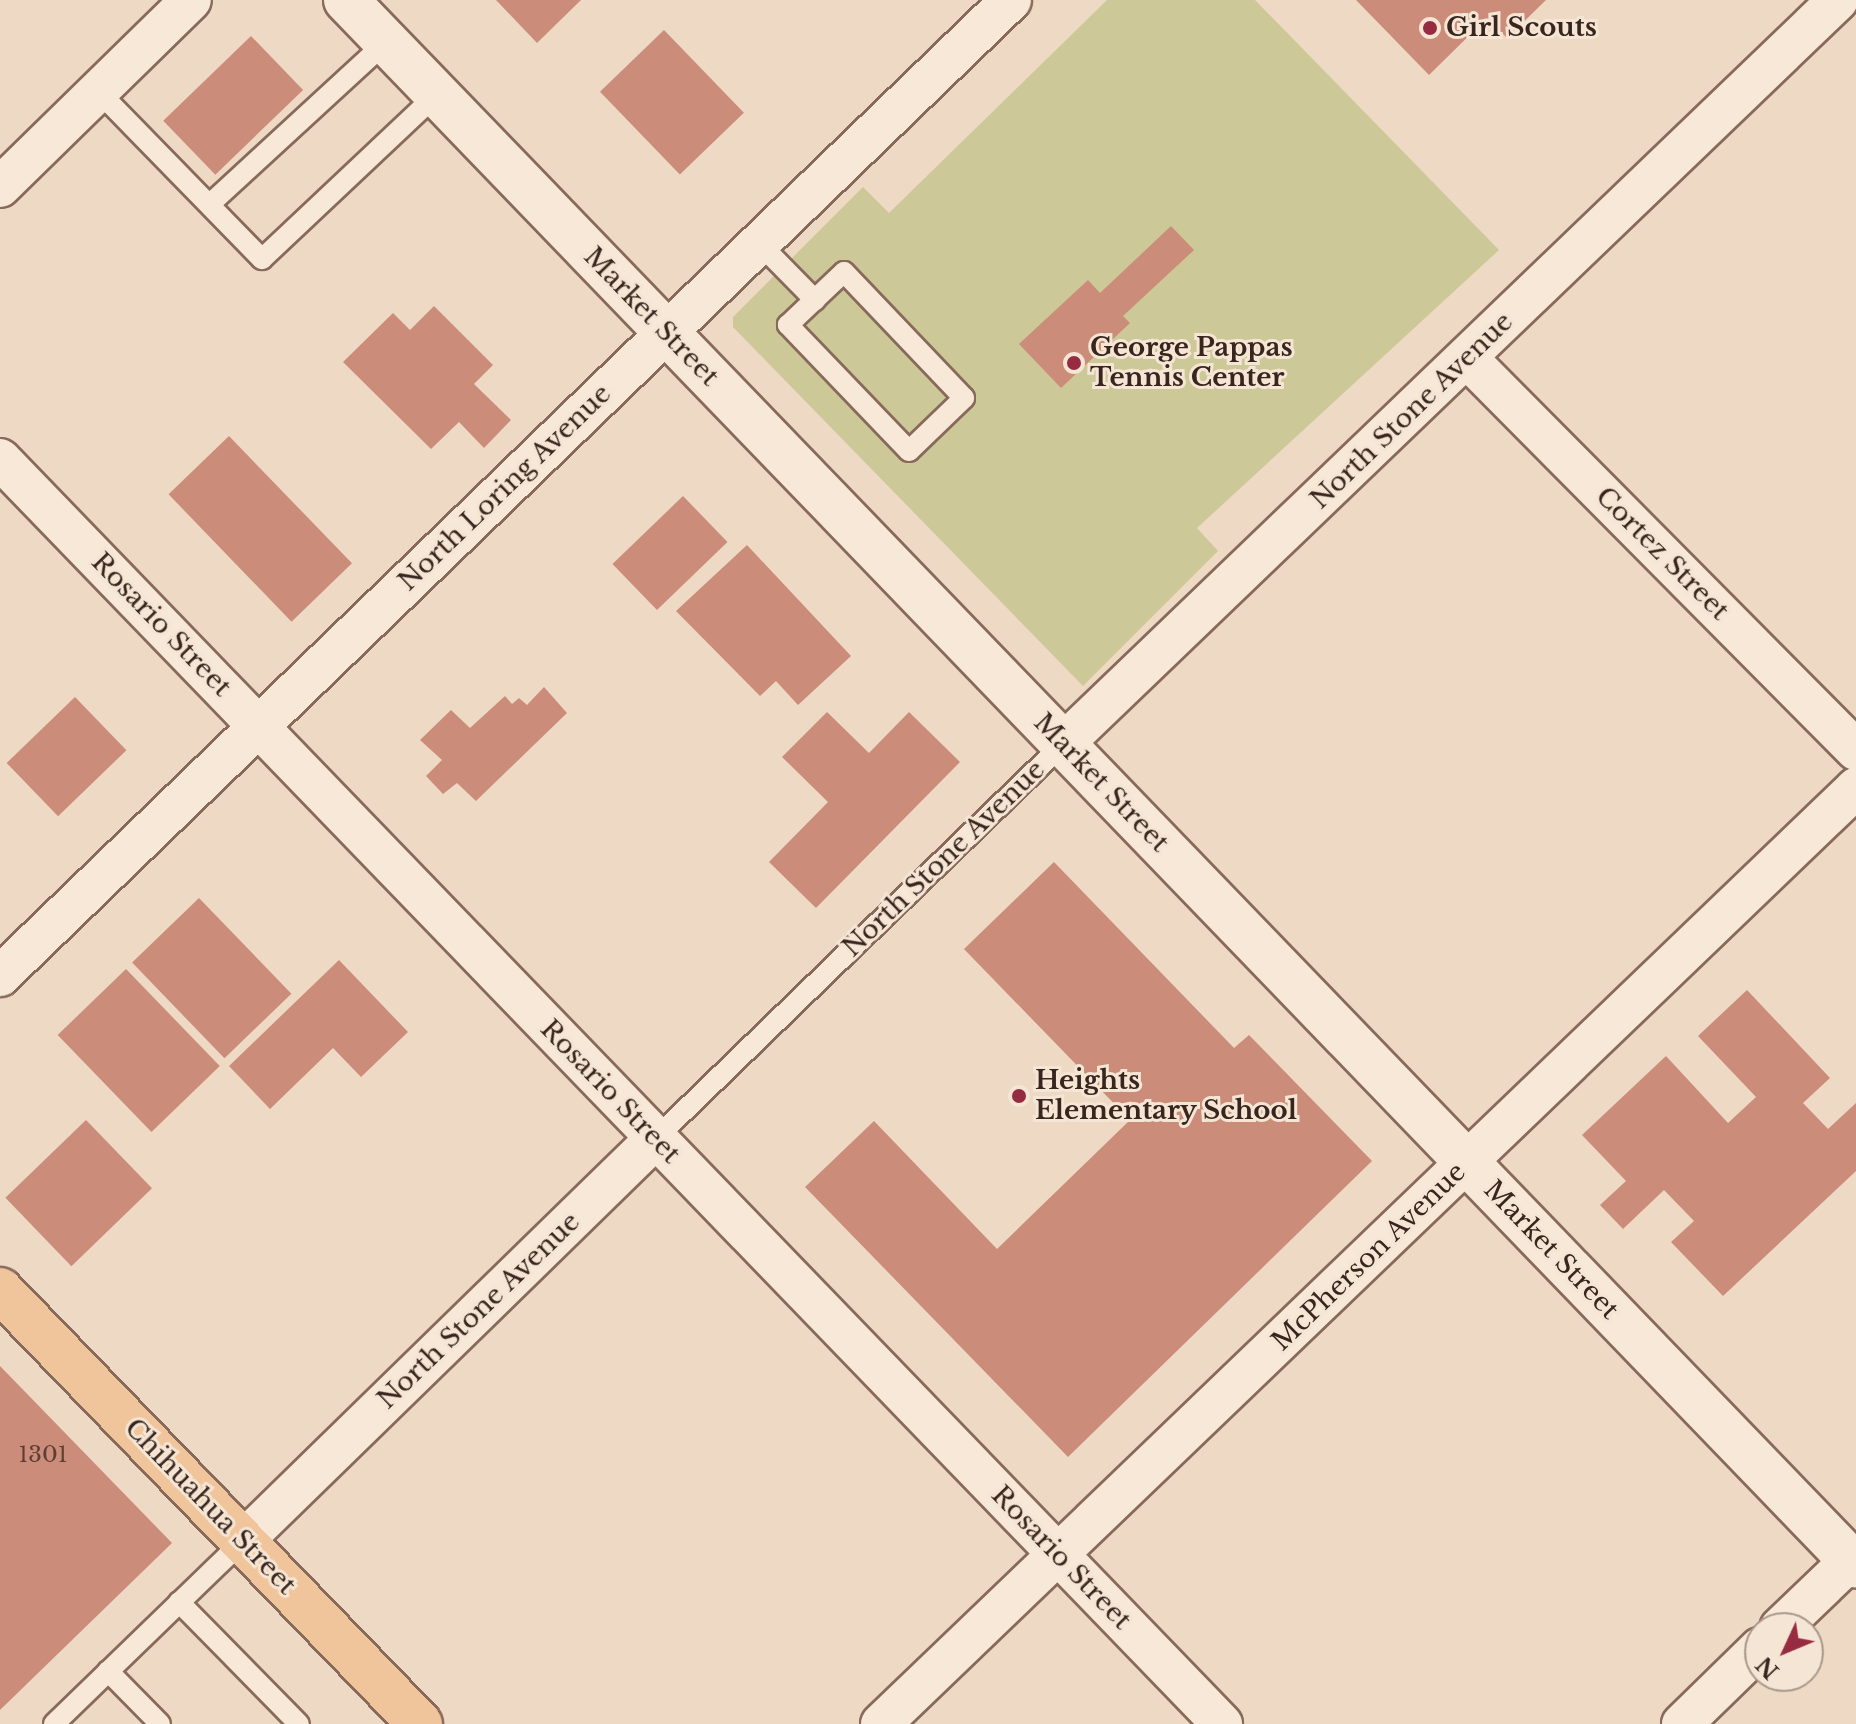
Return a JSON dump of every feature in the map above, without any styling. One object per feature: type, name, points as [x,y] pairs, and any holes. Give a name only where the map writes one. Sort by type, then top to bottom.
[{"type":"main road","name":"Chihuahua Street","points":[[0,1290],[420,1724]]},
{"type":"street","points":[[0,187],[191,0]]},
{"type":"street","name":"Market Street","points":[[346,0],[1854,1560]]},
{"type":"street","name":"North Loring Avenue","points":[[0,976],[1011,0]]},
{"type":"street","name":"North Stone Avenue","points":[[1063,744],[1468,359],[1838,0]]},
{"type":"street","name":"Cortez Street","points":[[1468,359],[1856,750]]},
{"type":"street","name":"Rosario Street","points":[[0,459],[1222,1724]]},
{"type":"street","name":"McPherson Avenue","points":[[881,1724],[1856,788]]},
{"type":"street","name":"North Stone Avenue","points":[[243,1541],[655,1139]]},
{"type":"street","points":[[1797,1612],[1854,1560]]},
{"type":"street","points":[[1682,1724],[1744,1664]]},
{"type":"lane","points":[[210,204],[386,42]]},
{"type":"lane","points":[[98,91],[262,259],[437,94]]},
{"type":"lane","points":[[759,243],[815,300]]},
{"type":"lane","points":[[844,272],[964,398],[909,451],[788,325],[815,300],[844,272]]},
{"type":"lane","name":"North Stone Avenue","points":[[655,1139],[1063,744]]},
{"type":"lane","name":"North Stone Avenue","points":[[54,1724],[243,1541]]},
{"type":"lane","points":[[179,1602],[299,1724]]},
{"type":"lane","points":[[108,1671],[160,1724]]},
{"type":"shaded area","name":"George Pappas Tennis Center","points":[[1107,0],[1255,0],[1499,250],[1197,528],[1218,551],[1083,686],[733,327],[733,317],[863,187],[889,213]]},
{"type":"building","points":[[496,0],[581,0],[537,43]]},
{"type":"building","name":"Girl Scouts","points":[[1356,0],[1546,0],[1507,38],[1487,18],[1429,75]]},
{"type":"building","points":[[664,30],[744,113],[680,175],[600,92]]},
{"type":"building","points":[[251,36],[303,90],[215,175],[163,121]]},
{"type":"building","points":[[1171,226],[1194,250],[1123,316],[1130,323],[1061,388],[1019,344],[1088,280],[1100,293]]},
{"type":"building","points":[[434,306],[493,365],[474,384],[511,420],[484,448],[459,422],[431,449],[343,362],[393,313],[410,330]]},
{"type":"building","points":[[229,436],[352,563],[292,622],[169,494]]},
{"type":"building","points":[[683,496],[727,542],[657,610],[613,564]]},
{"type":"building","points":[[747,545],[851,656],[798,705],[776,681],[760,696],[676,611]]},
{"type":"building","points":[[544,687],[567,713],[476,801],[457,783],[443,794],[426,776],[442,760],[420,740],[451,710],[470,728],[505,696],[512,704],[519,698],[527,705]]},
{"type":"building","points":[[75,697],[126,750],[58,816],[7,763]]},
{"type":"building","points":[[827,712],[869,753],[909,712],[960,762],[816,908],[769,862],[828,802],[782,757]]},
{"type":"building","points":[[1054,862],[1234,1048],[1249,1035],[1372,1161],[1068,1457],[805,1187],[874,1121],[997,1249],[1130,1120],[964,949]]},
{"type":"building","points":[[199,898],[291,994],[224,1058],[132,963]]},
{"type":"building","points":[[339,960],[408,1032],[361,1077],[333,1048],[270,1109],[229,1066]]},
{"type":"building","points":[[126,969],[220,1066],[151,1132],[58,1035]]},
{"type":"building","points":[[1747,990],[1830,1078],[1803,1103],[1828,1129],[1856,1103],[1856,1171],[1723,1296],[1671,1242],[1694,1221],[1664,1190],[1623,1229],[1600,1205],[1626,1181],[1582,1135],[1666,1056],[1728,1123],[1756,1097],[1698,1036]]},
{"type":"building","points":[[86,1120],[152,1188],[71,1266],[5,1198]]},
{"type":"building","points":[[0,1366],[172,1543],[0,1710]]},
{"type":"place","name":"Girl Scouts","points":[[1430,28]]},
{"type":"place","name":"George Pappas Tennis Center","points":[[1074,363]]},
{"type":"place","name":"Heights Elementary School","points":[[1019,1096]]}]
